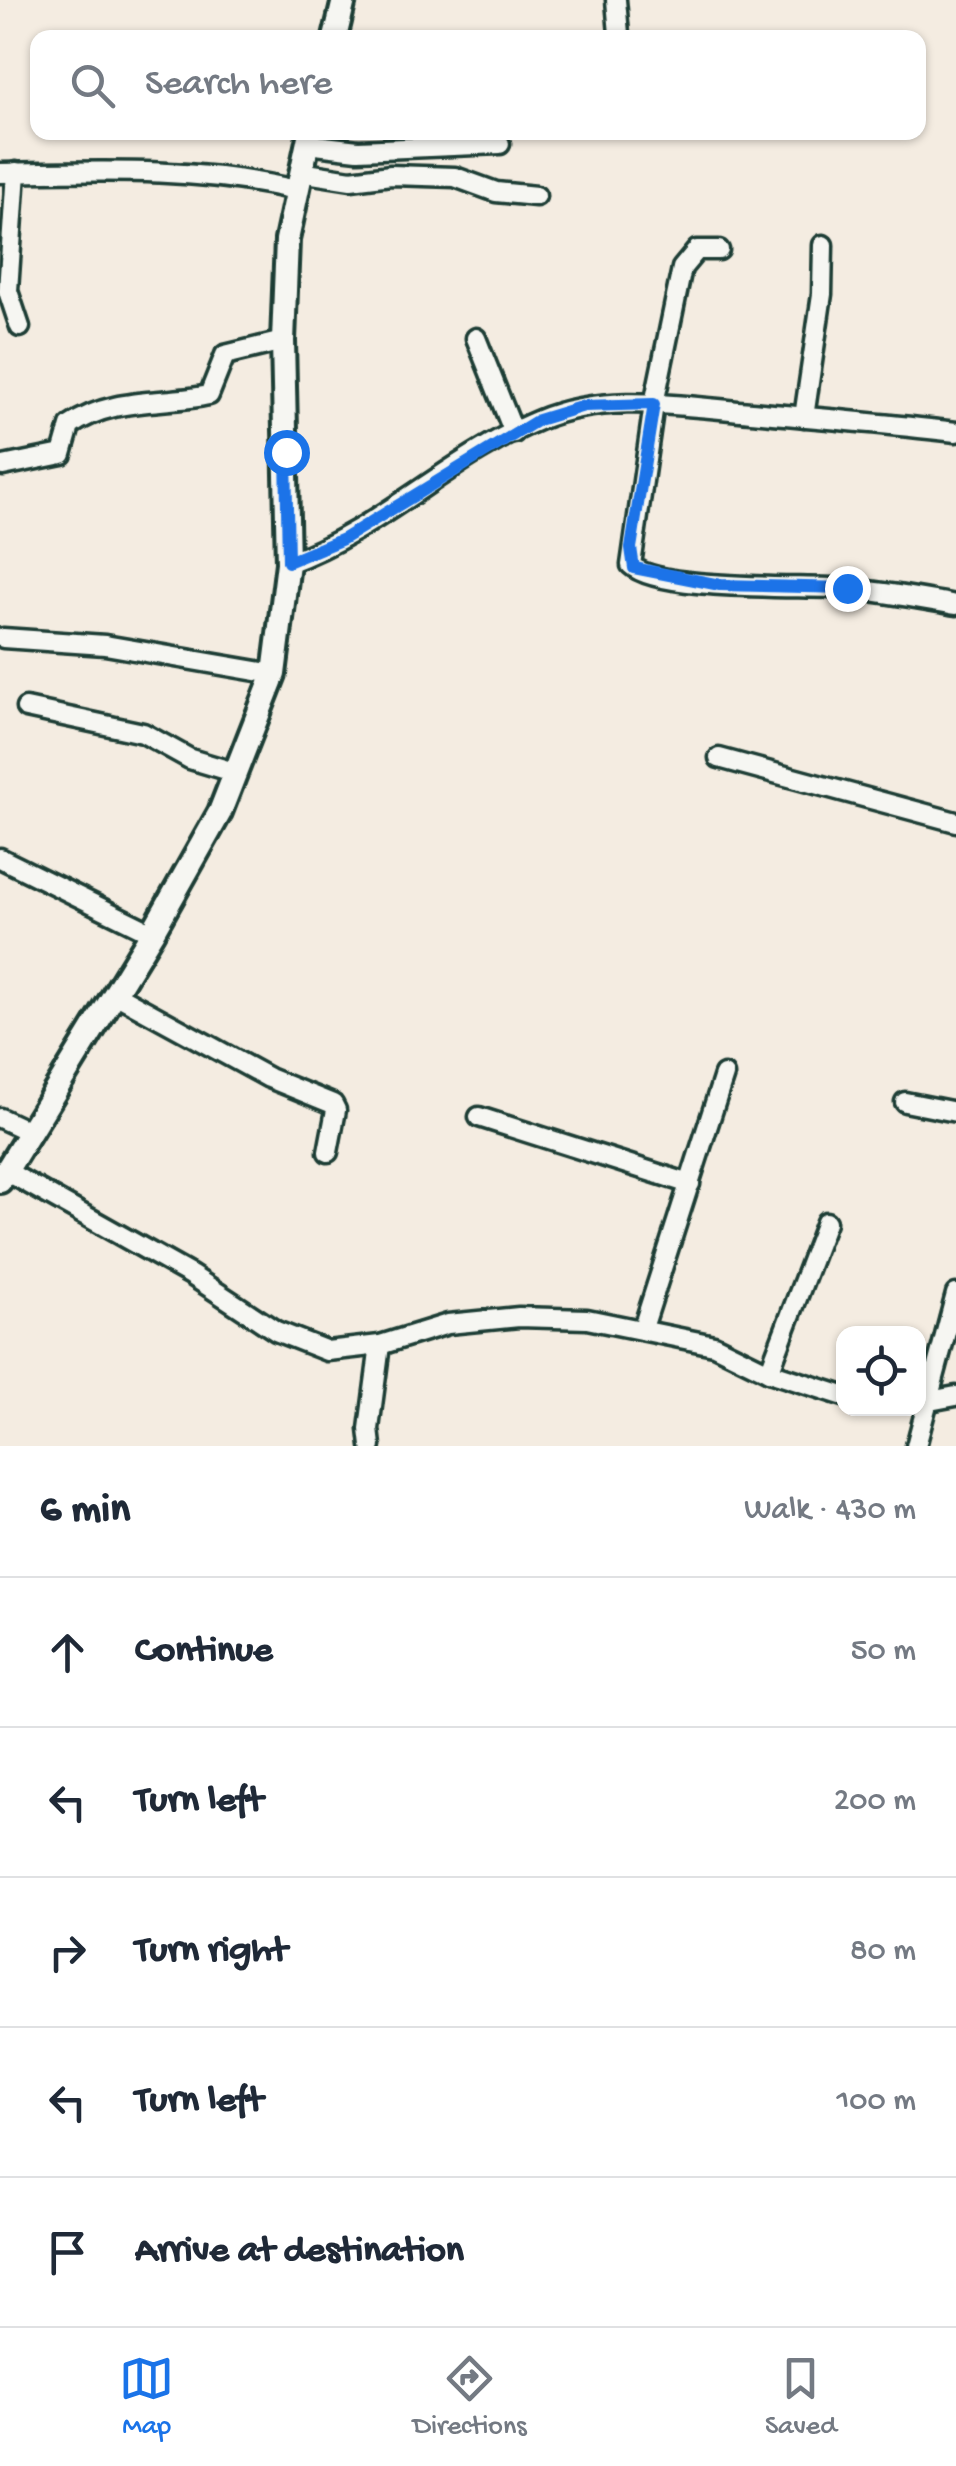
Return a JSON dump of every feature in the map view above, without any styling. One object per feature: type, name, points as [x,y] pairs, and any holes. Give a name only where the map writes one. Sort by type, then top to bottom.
[{"type":"main road","points":[[337,30],[344,0]]},
{"type":"main road","points":[[3,1176],[152,933],[237,774],[274,674],[288,562],[283,341],[287,240],[308,140]]},
{"type":"street","points":[[616,0],[619,30]]},
{"type":"street","points":[[316,140],[358,150],[500,144]]},
{"type":"street","points":[[20,327],[8,291],[8,173],[106,170],[298,181],[391,175],[455,177],[496,192],[536,196]]},
{"type":"street","points":[[804,417],[822,294],[823,245]]},
{"type":"street","points":[[718,250],[697,250],[685,259],[654,404],[631,548],[634,568],[720,585],[847,588],[956,605]]},
{"type":"street","points":[[476,338],[514,433]]},
{"type":"street","points":[[3,466],[62,454],[70,426],[91,415],[158,398],[209,395],[225,355],[283,341]]},
{"type":"street","points":[[288,562],[325,549],[514,433],[584,406],[654,404],[956,432]]},
{"type":"street","points":[[3,638],[105,645],[274,674]]},
{"type":"street","points":[[26,708],[143,733],[190,758],[237,774]]},
{"type":"street","points":[[719,758],[956,822]]},
{"type":"street","points":[[0,858],[152,933]]},
{"type":"street","points":[[115,994],[269,1078],[333,1104],[336,1110],[328,1152]]},
{"type":"street","points":[[643,1328],[724,1074]]},
{"type":"street","points":[[906,1102],[956,1112]]},
{"type":"street","points":[[478,1117],[690,1184]]},
{"type":"street","points":[[0,1118],[30,1132]]},
{"type":"street","points":[[3,1176],[305,1345],[347,1352],[448,1324],[519,1318],[587,1320],[714,1345],[769,1372],[836,1393]]},
{"type":"street","points":[[769,1372],[826,1222]]},
{"type":"street","points":[[926,1393],[956,1294]]},
{"type":"street","points":[[371,1446],[368,1429],[380,1345]]},
{"type":"street","points":[[926,1402],[956,1396]]},
{"type":"street","points":[[916,1446],[921,1416]]},
{"type":"route","points":[[286,452],[288,562],[343,539],[538,420],[584,406],[654,404],[631,548],[634,568],[720,585],[847,588]]}]
